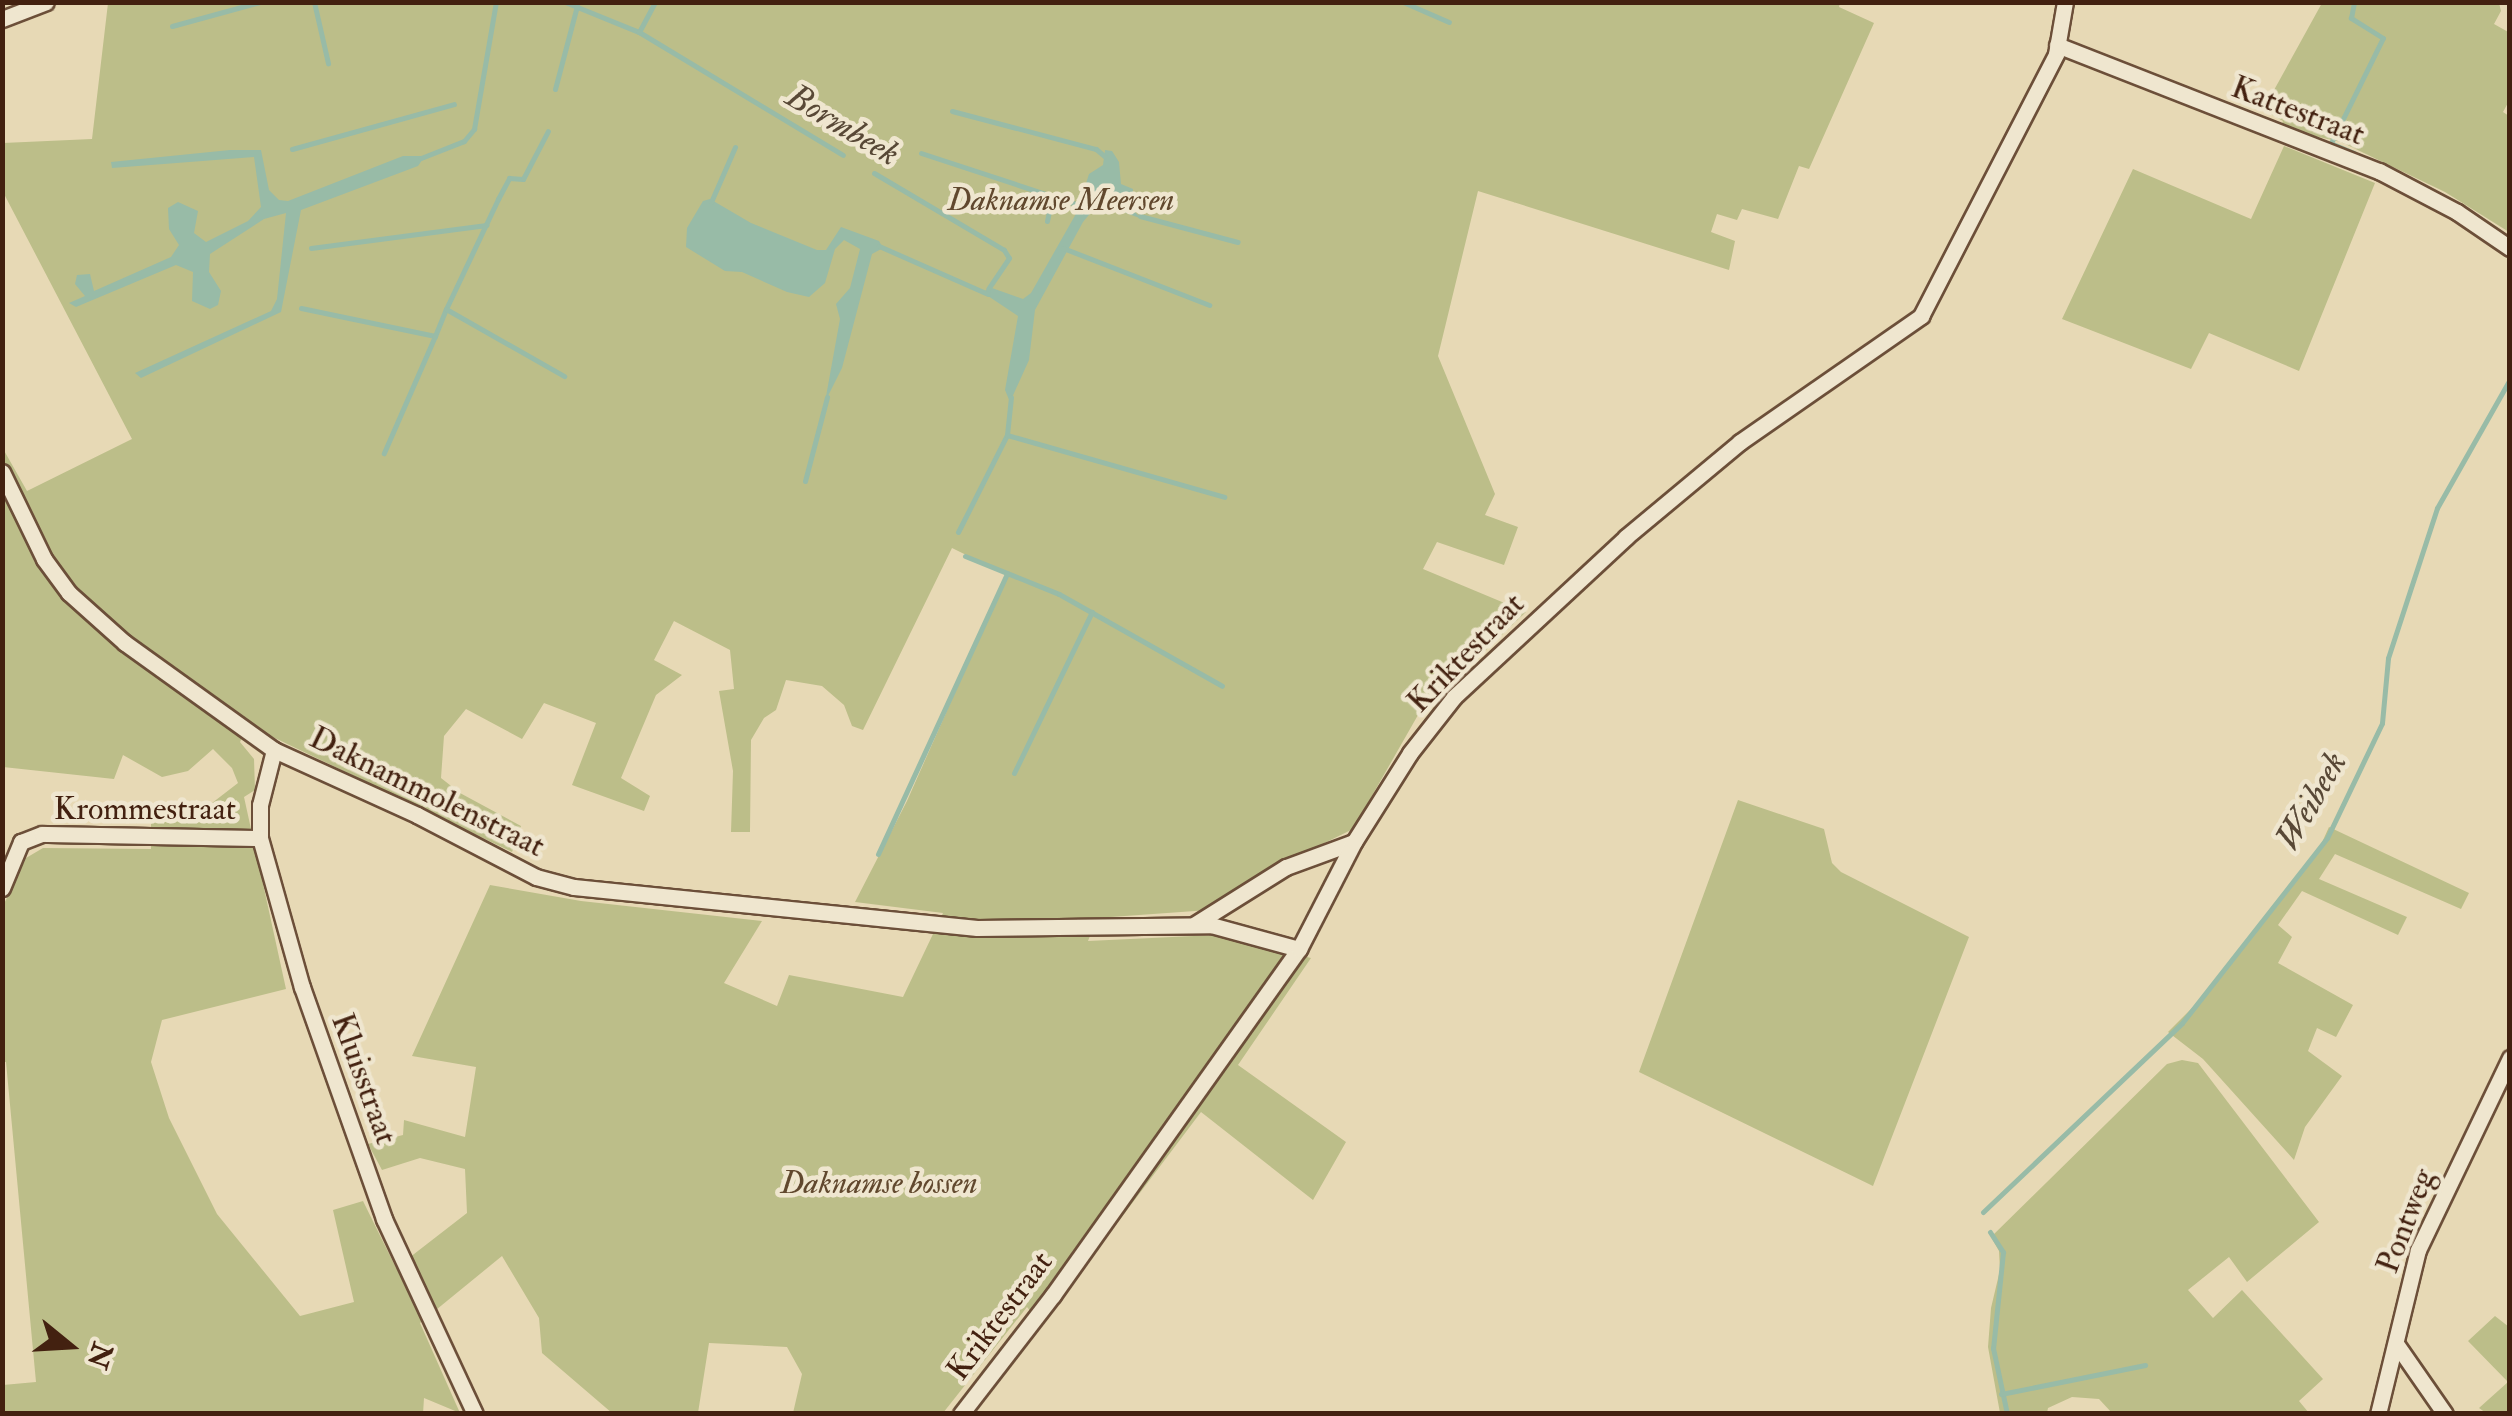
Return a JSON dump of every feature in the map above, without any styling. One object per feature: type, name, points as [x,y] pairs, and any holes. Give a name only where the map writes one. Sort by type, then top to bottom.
[{"type":"street","points":[[2,18],[46,2]]},
{"type":"street","name":"Kriktestraat","points":[[961,1414],[1052,1295],[1298,949],[1354,842],[1410,753],[1454,697],[1740,442],[1921,316],[2057,45],[2064,2]]},
{"type":"street","name":"Kattestraat","points":[[2057,45],[2379,171],[2457,212],[2510,248]]},
{"type":"street","name":"Daknammolenstraat","points":[[2,472],[44,558],[69,593],[125,643],[274,750],[417,815],[505,864],[574,887],[977,928],[1211,925],[1298,949]]},
{"type":"street","name":"Kluisstraat","points":[[274,750],[260,806],[260,838],[302,987],[384,1219],[475,1414]]},
{"type":"street","name":"Krommestraat","points":[[2,888],[21,842],[42,834],[260,838]]},
{"type":"street","points":[[1192,926],[1286,867],[1354,842]]},
{"type":"street","name":"Pontweg","points":[[2378,1414],[2418,1250],[2510,1058]]},
{"type":"street","points":[[2397,1345],[2445,1414]]},
{"type":"green space","points":[[1840,2],[1839,7],[1874,23],[1809,169],[1799,166],[1778,219],[1742,209],[1737,220],[1717,214],[1711,232],[1735,241],[1729,270],[1478,191],[1438,356],[1495,494],[1485,515],[1518,527],[1504,565],[1437,542],[1423,569],[1526,612],[1418,715],[1353,829],[1286,862],[1209,910],[1097,918],[1088,941],[1215,935],[1311,958],[1238,1065],[1346,1142],[1313,1200],[1201,1112],[1041,1324],[1027,1307],[943,1413],[793,1413],[802,1374],[787,1347],[709,1343],[698,1413],[612,1413],[542,1353],[539,1318],[502,1256],[420,1323],[460,1413],[424,1398],[423,1414],[3,1413],[3,1385],[36,1382],[3,1062],[3,906],[26,858],[43,848],[151,849],[151,820],[190,820],[238,783],[232,768],[213,749],[188,771],[162,777],[123,755],[114,779],[3,767],[2,447],[27,491],[132,439],[3,192],[3,143],[92,139],[108,3]],"holes":[[[952,548],[1007,575],[907,801],[855,902],[943,913],[903,997],[789,975],[777,1006],[724,983],[762,921],[581,901],[490,885],[412,1056],[476,1067],[465,1137],[404,1120],[403,1135],[368,1144],[382,1170],[420,1158],[465,1169],[467,1213],[396,1268],[363,1201],[333,1210],[354,1302],[300,1316],[217,1214],[169,1118],[151,1062],[162,1020],[286,989],[244,797],[255,790],[254,759],[240,742],[248,725],[512,852],[521,826],[460,793],[441,778],[444,736],[466,709],[522,739],[544,703],[596,723],[572,785],[644,811],[650,796],[621,778],[656,695],[682,675],[654,660],[674,621],[730,650],[734,689],[719,691],[733,771],[731,832],[750,832],[751,740],[764,718],[776,710],[786,680],[822,686],[844,705],[852,726],[863,730]]]},
{"type":"green space","points":[[2322,3],[2499,3],[2501,11],[2494,24],[2510,33],[2509,101],[2503,112],[2509,116],[2509,232],[2445,192],[2341,142],[2280,128],[2283,121],[2263,110]]},
{"type":"green space","points":[[2284,146],[2375,183],[2299,371],[2209,333],[2191,369],[2062,319],[2133,169],[2251,219]]},
{"type":"green space","points":[[1738,800],[1824,829],[1832,863],[1841,872],[1969,937],[1873,1186],[1639,1072]]},
{"type":"green space","points":[[2329,827],[2469,893],[2461,909],[2335,854],[2319,879],[2407,917],[2398,935],[2302,891],[2278,925],[2292,937],[2278,963],[2353,1005],[2336,1037],[2317,1028],[2308,1051],[2342,1076],[2305,1127],[2294,1160],[2203,1059],[2168,1032],[2199,1001],[2319,849]]},
{"type":"green space","points":[[2182,1060],[2198,1063],[2319,1222],[2247,1282],[2229,1257],[2188,1290],[2213,1318],[2242,1290],[2323,1379],[2299,1401],[2309,1413],[2112,1413],[2099,1399],[2072,1397],[2048,1408],[2047,1413],[2000,1413],[1988,1347],[1991,1308],[2000,1270],[1999,1251],[1991,1237],[2167,1064]]},
{"type":"green space","points":[[2495,1316],[2509,1327],[2509,1413],[2486,1413],[2479,1408],[2508,1382],[2468,1341]]},
{"type":"shaded area","points":[[261,150],[269,190],[279,200],[288,201],[403,156],[425,156],[418,166],[301,210],[281,312],[141,378],[135,373],[271,311],[277,299],[286,213],[264,219],[210,254],[209,272],[221,291],[218,305],[210,309],[192,301],[193,272],[176,265],[76,307],[69,303],[85,296],[75,284],[77,275],[90,274],[94,291],[171,257],[179,245],[169,229],[168,208],[178,202],[198,211],[194,233],[206,242],[248,221],[261,207],[254,157],[112,168],[111,162]]},
{"type":"shaded area","points":[[1105,150],[1112,151],[1119,162],[1121,184],[1133,189],[1132,209],[1142,219],[1118,210],[1103,214],[1093,210],[1083,222],[1035,310],[1029,360],[1010,402],[1005,390],[1018,316],[982,292],[992,288],[1023,299],[1031,293],[1077,212],[1089,174],[1103,165]]},
{"type":"shaded area","points":[[710,199],[751,223],[817,250],[826,250],[841,227],[879,241],[883,248],[872,254],[842,368],[825,402],[840,319],[836,304],[850,288],[860,249],[844,240],[835,249],[825,283],[809,297],[787,292],[742,272],[725,271],[686,247],[687,228],[703,201]]},
{"type":"waterway","points":[[172,26],[260,2]]},
{"type":"waterway","points":[[314,2],[328,63]]},
{"type":"waterway","points":[[421,158],[464,141],[474,129],[496,2]]},
{"type":"waterway","points":[[565,2],[639,32]]},
{"type":"waterway","name":"Bormbeek","points":[[655,2],[639,32],[843,155]]},
{"type":"waterway","points":[[1403,2],[1449,22]]},
{"type":"waterway","name":"Weibeek","points":[[2354,2],[2351,18],[2383,38],[2331,143],[2354,153]]},
{"type":"waterway","points":[[555,89],[577,6]]},
{"type":"waterway","points":[[292,149],[454,104]]},
{"type":"waterway","points":[[952,111],[1096,149],[1104,156]]},
{"type":"waterway","points":[[446,309],[509,178],[523,179],[548,131]]},
{"type":"waterway","points":[[711,202],[735,147]]},
{"type":"waterway","points":[[921,153],[1085,207]]},
{"type":"waterway","name":"Bormbeek","points":[[874,173],[1004,250],[1009,258],[988,289]]},
{"type":"waterway","points":[[1047,221],[1052,197]]},
{"type":"waterway","points":[[1140,216],[1238,242]]},
{"type":"waterway","points":[[311,248],[486,225]]},
{"type":"waterway","points":[[879,246],[988,294]]},
{"type":"waterway","points":[[1063,248],[1209,305]]},
{"type":"waterway","points":[[301,308],[435,336],[384,453]]},
{"type":"waterway","points":[[435,336],[446,309],[564,376]]},
{"type":"waterway","name":"Weibeek","points":[[1983,1212],[2182,1023],[2327,838],[2382,723],[2388,658],[2437,508],[2510,379]]},
{"type":"waterway","points":[[805,481],[827,397]]},
{"type":"waterway","points":[[958,532],[1007,435],[1011,397]]},
{"type":"waterway","points":[[1007,435],[1224,497]]},
{"type":"waterway","points":[[965,556],[1059,594],[1222,686]]},
{"type":"waterway","points":[[878,854],[1007,573]]},
{"type":"waterway","points":[[1014,773],[1092,612]]},
{"type":"waterway","name":"Weibeek","points":[[1990,1232],[2003,1252],[1993,1348],[2007,1414]]},
{"type":"waterway","points":[[2001,1394],[2145,1365]]},
{"type":"park label","name":"Daknamse Meersen","points":[[1061,200]]},
{"type":"park label","name":"Daknamse bossen","points":[[879,1183]]}]
